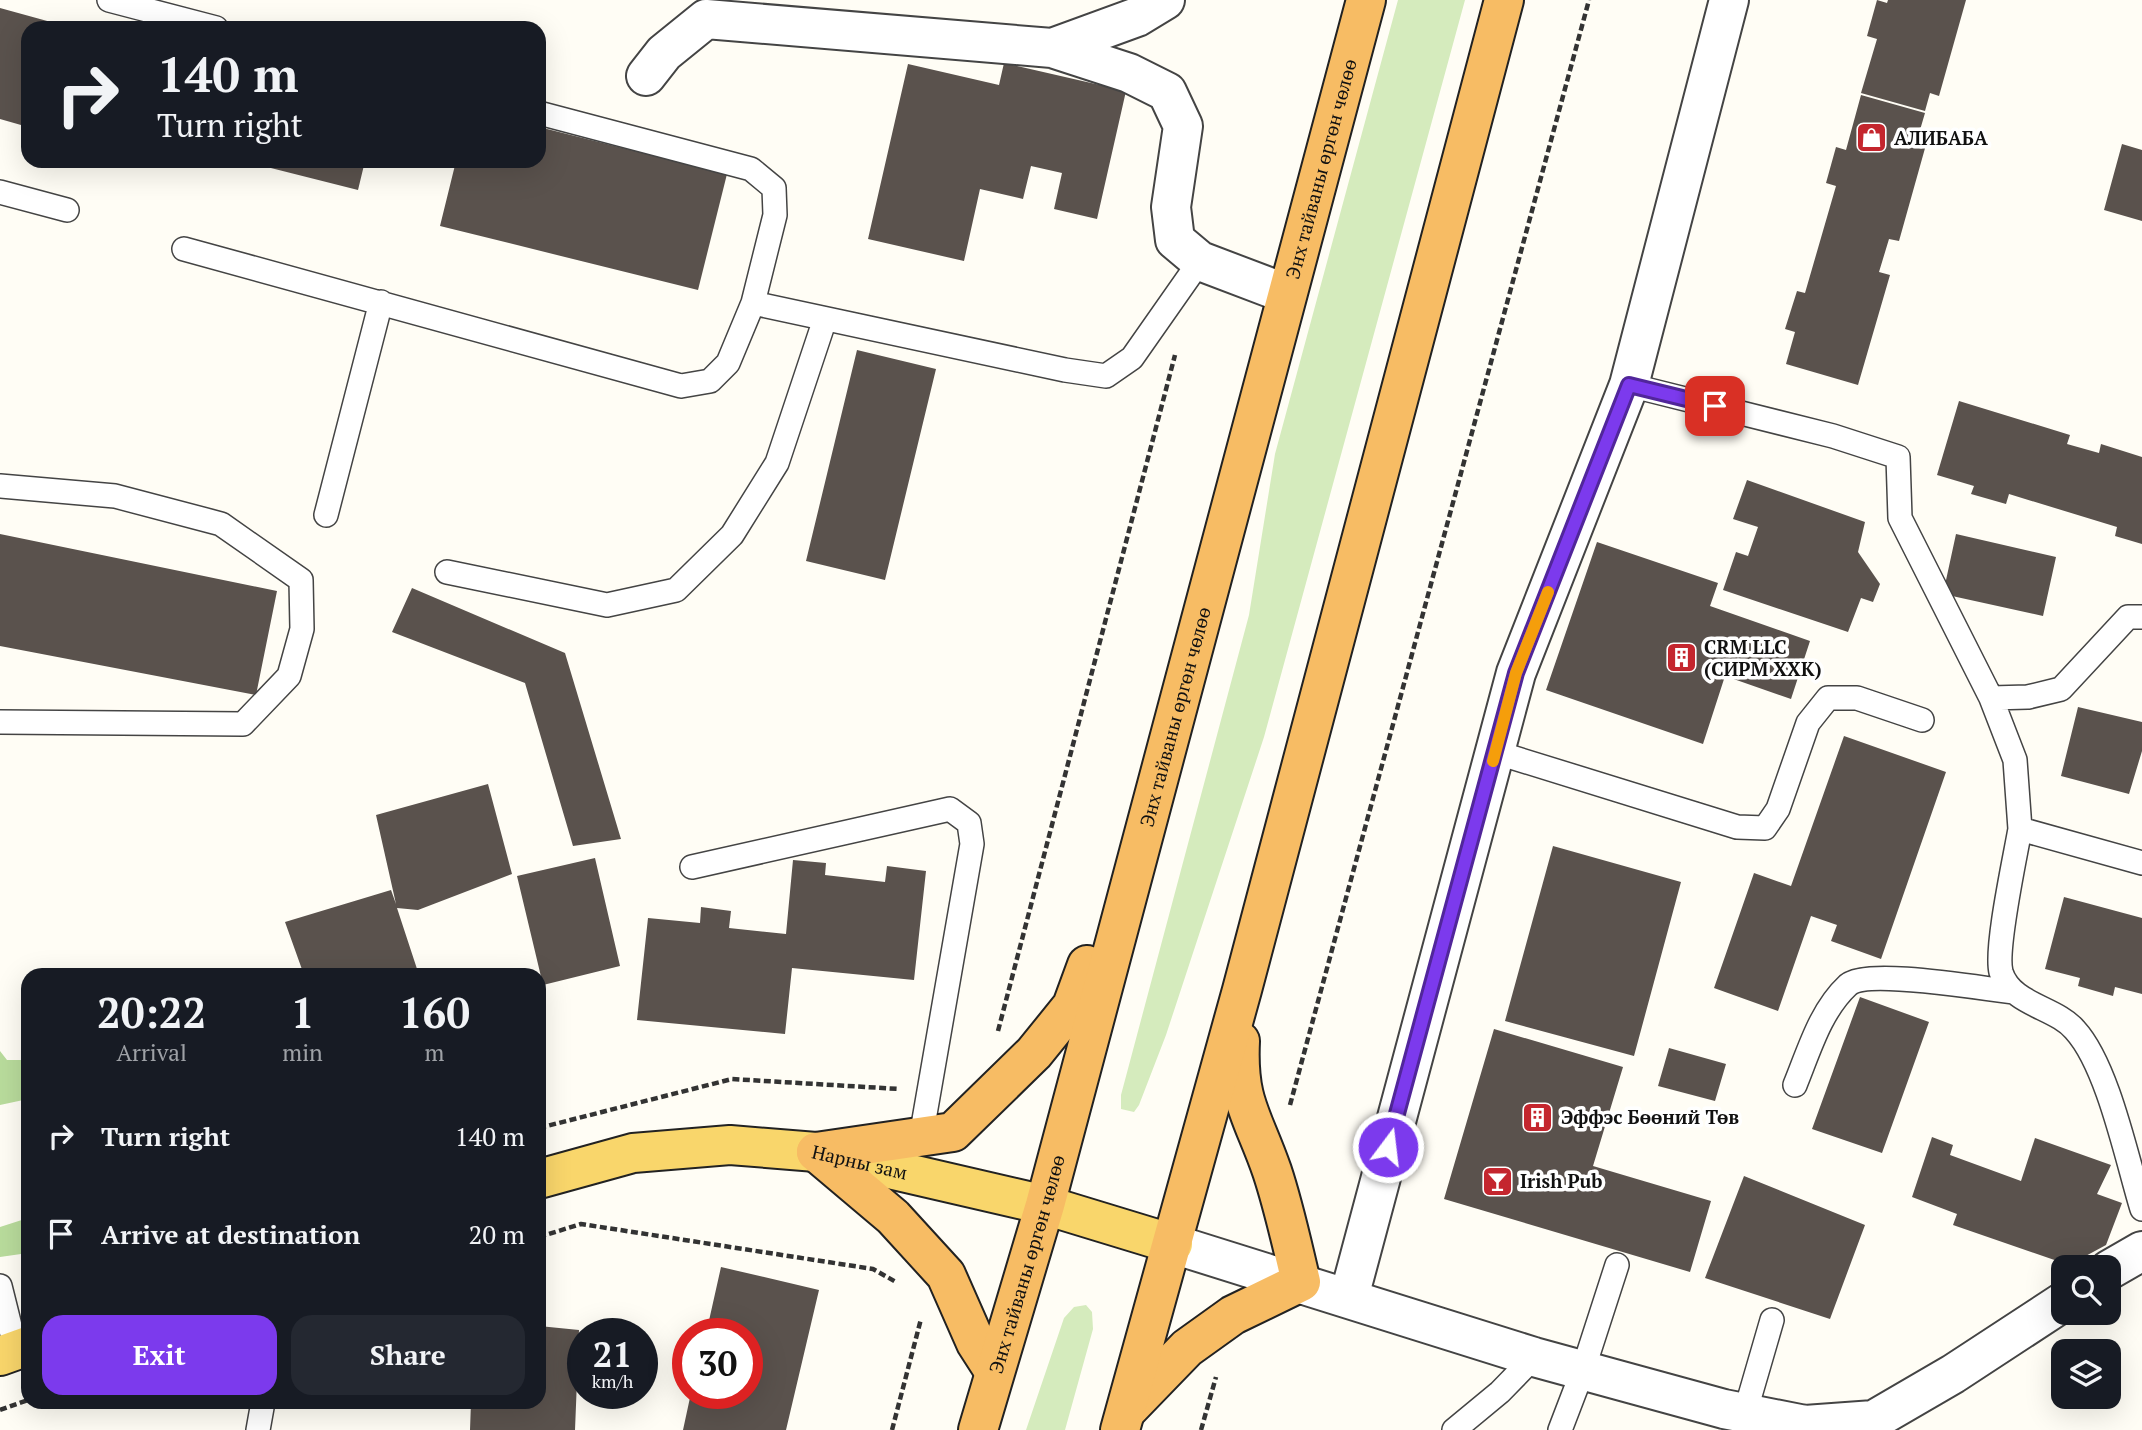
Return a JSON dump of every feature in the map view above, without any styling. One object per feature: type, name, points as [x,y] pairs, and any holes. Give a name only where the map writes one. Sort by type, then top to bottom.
[{"type":"highway","name":"Энх тайваны өргөн чөлөө","points":[[978,1430],[1045,1205],[1165,745],[1188,671],[1366,0]]},
{"type":"highway","points":[[1122,1422],[1242,989],[1504,0]]},
{"type":"highway","points":[[816,1152],[953,1132],[1034,1053],[1072,1006],[1165,745]]},
{"type":"highway","points":[[1122,1422],[1187,1348],[1233,1315],[1301,1282],[1272,1171],[1244,1104],[1239,1080],[1242,989]]},
{"type":"highway","points":[[816,1152],[893,1217],[946,1275],[976,1343],[994,1371]]},
{"type":"main road","name":"Нарны зам","points":[[546,1177],[633,1153],[730,1145],[816,1152],[1045,1205],[1173,1244]]},
{"type":"street","points":[[1052,48],[1137,17],[1165,0]]},
{"type":"street","points":[[1349,1297],[1516,673],[1629,385],[1729,0]]},
{"type":"street","points":[[646,76],[708,9],[1052,48],[1129,73],[1167,92],[1183,126],[1171,207],[1175,240],[1200,261],[1287,294]]},
{"type":"street","points":[[1173,1244],[1743,1422],[1805,1426],[1874,1420],[1953,1374],[2051,1310]]},
{"type":"street","points":[[2121,1263],[2142,1251]]},
{"type":"lane","points":[[109,0],[189,21]]},
{"type":"lane","points":[[184,249],[681,386],[710,381],[728,363],[753,303],[775,215],[774,188],[751,169],[546,115]]},
{"type":"lane","points":[[0,192],[67,210]]},
{"type":"lane","points":[[753,303],[1106,376],[1132,358],[1200,261]]},
{"type":"lane","points":[[326,515],[381,302]]},
{"type":"lane","points":[[447,572],[607,606],[676,590],[732,535],[777,463],[825,318]]},
{"type":"lane","points":[[1629,385],[1833,436],[1898,457],[1900,518],[1991,698],[2015,760],[2020,830],[2001,948],[2001,972],[2014,992]]},
{"type":"lane","points":[[0,486],[116,496],[221,524],[301,580],[303,629],[289,676],[243,724],[0,722]]},
{"type":"lane","points":[[1991,698],[2028,696],[2061,689],[2128,617],[2142,617]]},
{"type":"lane","points":[[1495,752],[1737,827],[1765,828],[1778,809],[1808,723],[1828,698],[1857,698],[1922,720]]},
{"type":"lane","points":[[692,867],[950,808],[969,823],[972,844],[921,1137]]},
{"type":"lane","points":[[2020,830],[2142,863]]},
{"type":"lane","points":[[1795,1086],[1823,1017],[1850,983],[1875,976],[2014,992],[2074,1028],[2092,1055],[2142,1209]]},
{"type":"lane","points":[[1560,1430],[1583,1370],[1617,1265]]},
{"type":"lane","points":[[0,1286],[15,1351]]},
{"type":"lane","points":[[1743,1422],[1772,1320]]},
{"type":"lane","points":[[1454,1430],[1500,1392],[1534,1357]]},
{"type":"lane","points":[[258,1430],[262,1409]]},
{"type":"path","points":[[1272,1171],[1589,0]]},
{"type":"path","points":[[546,1235],[581,1224],[873,1269],[905,1287]]},
{"type":"path","points":[[892,1430],[923,1313]]},
{"type":"path","points":[[1201,1430],[1233,1315]]},
{"type":"path","points":[[0,1410],[21,1402]]},
{"type":"green space","points":[[1398,0],[1465,0],[1264,737],[1166,1035],[1139,1105],[1134,1112],[1121,1109],[1121,1095],[1249,615],[1275,454]]},
{"type":"green space","points":[[0,1051],[7,1060],[21,1060],[21,1100],[0,1105]]},
{"type":"green space","points":[[21,1220],[21,1254],[0,1257],[0,1227]]},
{"type":"green space","points":[[1086,1305],[1092,1312],[1093,1329],[1065,1430],[1026,1430],[1064,1318],[1074,1307]]},
{"type":"building","points":[[1877,0],[1887,3],[1888,0],[1966,0],[1939,96],[1930,93],[1925,111],[1861,93],[1877,39],[1867,36]]},
{"type":"building","points":[[0,8],[47,21],[21,21],[21,125],[0,119]]},
{"type":"building","points":[[1004,63],[1126,91],[1097,219],[1054,209],[1062,173],[1031,166],[1023,199],[980,189],[964,261],[868,239],[908,64],[999,85]]},
{"type":"building","points":[[1861,95],[1925,113],[1920,130],[1929,134],[1899,241],[1889,239],[1879,272],[1890,275],[1858,385],[1786,364],[1795,332],[1785,329],[1797,291],[1805,293],[1836,186],[1826,183],[1836,147],[1846,150]]},
{"type":"building","points":[[546,129],[727,174],[698,290],[440,226],[454,168],[546,168]]},
{"type":"building","points":[[2122,144],[2142,150],[2142,221],[2104,210]]},
{"type":"building","points":[[271,168],[363,168],[358,190]]},
{"type":"building","points":[[857,350],[936,369],[885,580],[806,561]]},
{"type":"building","points":[[1959,401],[2070,435],[2067,444],[2099,453],[2101,444],[2142,457],[2142,544],[2115,536],[2117,527],[2009,494],[2006,504],[1971,494],[1974,486],[1937,475]]},
{"type":"building","points":[[1747,480],[1865,522],[1858,552],[1880,584],[1873,602],[1861,598],[1848,632],[1723,590],[1736,552],[1748,556],[1758,527],[1733,519]]},
{"type":"building","points":[[0,534],[277,591],[256,695],[0,646]]},
{"type":"building","points":[[1956,534],[2056,557],[2043,616],[1943,594]]},
{"type":"building","name":"CRM LLC (СИРМ ХХК)","points":[[1597,542],[1718,583],[1710,606],[1810,641],[1791,699],[1725,676],[1703,744],[1546,690]]},
{"type":"building","points":[[412,588],[565,653],[621,839],[573,846],[525,683],[392,632]]},
{"type":"building","points":[[2078,707],[2142,722],[2142,751],[2129,794],[2061,776]]},
{"type":"building","points":[[1844,736],[1946,772],[1881,959],[1831,941],[1837,925],[1811,916],[1778,1011],[1714,988],[1754,873],[1791,886]]},
{"type":"building","points":[[488,784],[512,874],[418,910],[397,908],[417,968],[301,968],[285,922],[391,890],[396,904],[376,815]]},
{"type":"building","points":[[1553,846],[1681,882],[1634,1056],[1505,1021]]},
{"type":"building","points":[[595,858],[620,966],[546,984],[546,968],[539,968],[517,876]]},
{"type":"building","points":[[793,860],[826,863],[825,875],[885,882],[887,866],[926,871],[914,980],[792,968],[785,1034],[637,1020],[648,918],[700,923],[701,907],[731,911],[729,928],[786,934]]},
{"type":"building","points":[[2064,897],[2142,918],[2142,994],[2115,987],[2113,996],[2078,986],[2080,978],[2045,969]]},
{"type":"building","points":[[1860,997],[1929,1022],[1882,1153],[1812,1129]]},
{"type":"building","name":"Эффэс Бөөний Төв","points":[[1494,1029],[1623,1067],[1593,1166],[1711,1201],[1690,1272],[1444,1199]]},
{"type":"building","points":[[1669,1048],[1726,1064],[1715,1101],[1658,1086]]},
{"type":"building","points":[[1932,1137],[1953,1145],[1950,1155],[2021,1181],[2035,1138],[2111,1165],[2097,1194],[2122,1203],[2106,1245],[2088,1255],[2051,1255],[2051,1259],[1953,1225],[1957,1214],[1912,1197]]},
{"type":"building","points":[[1744,1176],[1865,1225],[1830,1319],[1705,1278]]},
{"type":"building","points":[[721,1267],[819,1290],[786,1430],[683,1430],[688,1409],[763,1409],[763,1318],[710,1318]]},
{"type":"building","points":[[546,1327],[567,1329],[567,1409],[576,1409],[575,1430],[470,1430],[471,1409],[546,1409]]},
{"type":"slow traffic","points":[[1493,761],[1516,673],[1548,592]]},
{"type":"place","name":"АЛИБАБА","points":[[1871,138]]},
{"type":"place","name":"CRM LLC (СИРМ ХХК)","points":[[1681,658]]},
{"type":"place","name":"Эффэс Бөөний Төв","points":[[1538,1117]]},
{"type":"place","name":"Irish Pub","points":[[1497,1181]]},
{"type":"route","points":[[1388,1147],[1516,673],[1629,385],[1715,406]]}]
